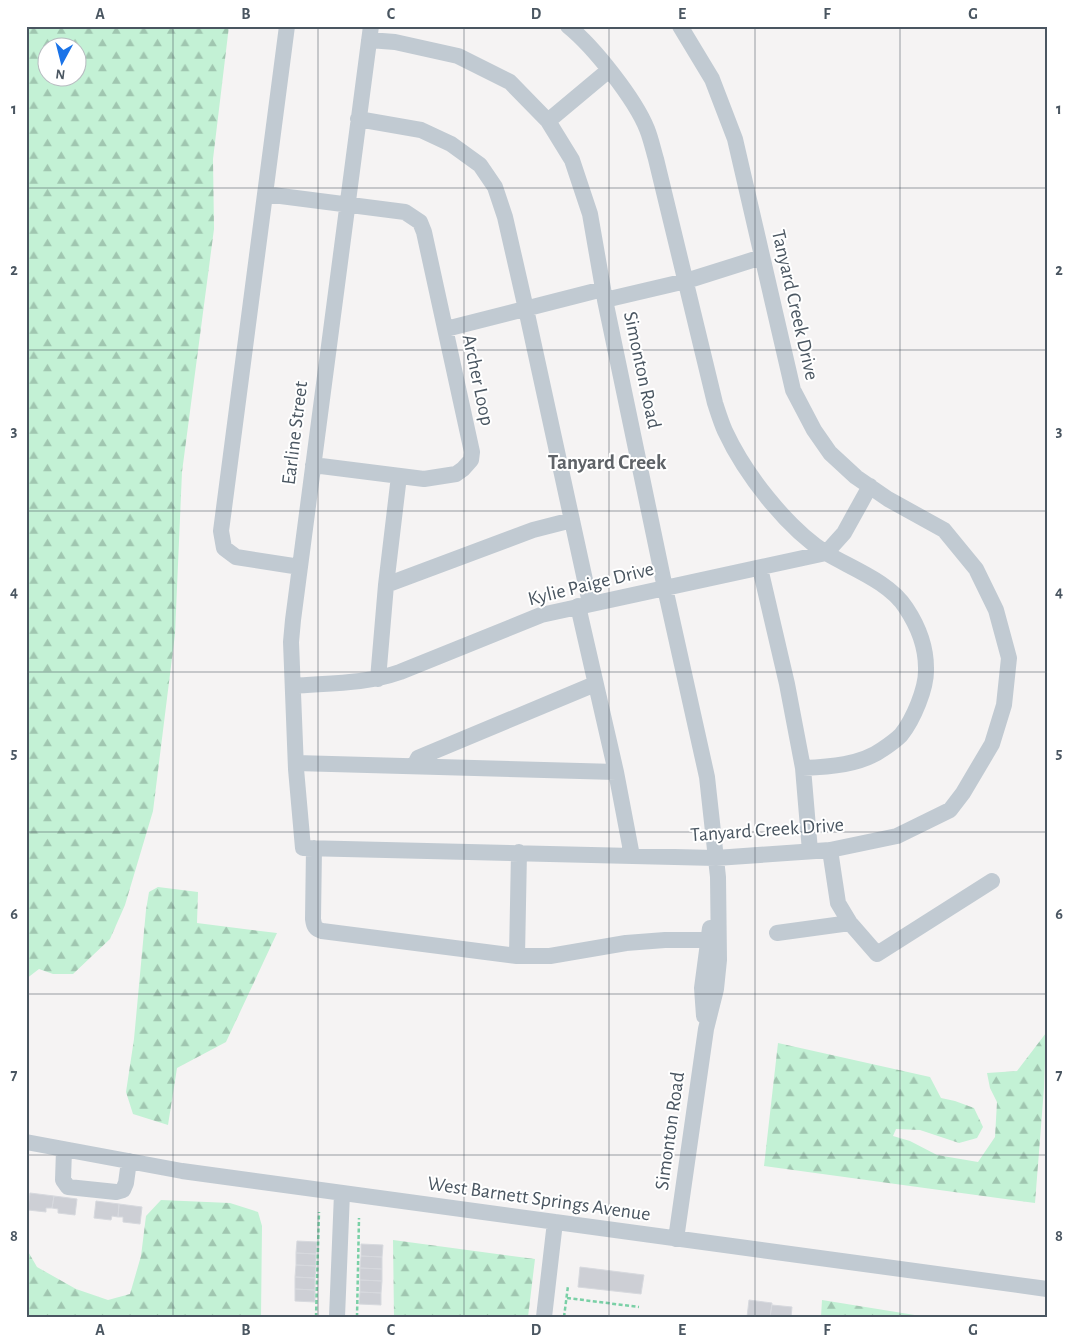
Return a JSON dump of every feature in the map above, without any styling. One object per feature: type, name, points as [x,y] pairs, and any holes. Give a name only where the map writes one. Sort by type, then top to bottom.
[{"type":"street","points":[[287,26],[221,531],[224,548],[236,557],[300,567]]},
{"type":"street","points":[[568,26],[609,70],[622,87],[647,129],[656,159],[710,384],[725,431],[743,464],[762,491],[806,538],[826,553],[866,574],[888,589],[906,606],[924,646],[926,670],[923,691],[901,735],[882,750],[859,760],[829,767],[803,768]]},
{"type":"street","name":"Tanyard Creek Drive","points":[[309,848],[716,858],[830,850],[896,836],[950,810],[963,794],[992,744],[1004,705],[1009,658],[996,610],[976,569],[944,530],[888,499],[856,477],[830,453],[814,430],[792,390],[735,139],[712,79],[680,26]]},
{"type":"street","name":"Earline Street","points":[[370,33],[291,642],[296,763],[309,848],[314,925],[316,929],[517,956]]},
{"type":"street","name":"Simonton Road","points":[[370,33],[395,42],[458,56],[510,82],[548,121],[572,160],[590,214],[604,294],[664,588],[707,777],[716,858],[719,960],[716,989],[706,1029],[676,1239]]},
{"type":"street","points":[[548,121],[609,70]]},
{"type":"street","points":[[358,119],[421,130],[451,144],[480,165],[495,187],[505,217],[572,520],[595,684],[616,772],[632,856]]},
{"type":"street","name":"Archer Loop","points":[[265,194],[404,212],[420,222],[424,232],[446,329],[472,452],[471,460],[456,474],[424,479],[313,464]]},
{"type":"street","points":[[446,329],[526,309],[686,281],[762,257]]},
{"type":"street","points":[[378,679],[386,585],[399,476]]},
{"type":"street","points":[[826,553],[844,533],[870,486]]},
{"type":"street","points":[[386,585],[533,530],[572,520]]},
{"type":"street","name":"Kylie Paige Drive","points":[[293,686],[378,679],[400,672],[541,615],[826,553]]},
{"type":"street","points":[[760,568],[787,684],[803,768],[810,851]]},
{"type":"street","points":[[414,766],[418,758],[595,684]]},
{"type":"street","points":[[296,763],[616,772]]},
{"type":"street","points":[[830,850],[838,903],[850,923],[877,954],[992,881]]},
{"type":"street","points":[[519,852],[517,956],[550,956],[626,943],[666,940],[707,940]]},
{"type":"street","name":"Simonton Road","points":[[706,1029],[702,988],[707,940],[717,895]]},
{"type":"street","points":[[777,933],[850,923]]},
{"type":"street","name":"West Barnett Springs Avenue","points":[[26,1142],[182,1171],[1047,1289]]},
{"type":"street","points":[[64,1150],[63,1180],[68,1186],[116,1192],[123,1190],[126,1183],[129,1161]]},
{"type":"street","points":[[337,1317],[342,1193]]},
{"type":"street","points":[[544,1317],[554,1222]]},
{"type":"path","points":[[316,1317],[319,1212]]},
{"type":"path","points":[[357,1317],[359,1218]]},
{"type":"path","points":[[564,1317],[568,1286]]},
{"type":"path","points":[[567,1298],[640,1308]]},
{"type":"green space","points":[[26,26],[229,26],[213,159],[214,229],[182,472],[175,634],[153,811],[125,905],[110,939],[73,974],[53,974],[39,969],[26,979]]},
{"type":"green space","points":[[158,887],[198,892],[197,923],[277,933],[226,1042],[177,1068],[168,1125],[133,1114],[126,1092],[134,1039],[146,910],[149,892]]},
{"type":"green space","points":[[1046,1033],[1044,1088],[1035,1203],[764,1166],[778,1043],[930,1077],[941,1098],[974,1108],[983,1127],[977,1138],[959,1143],[920,1130],[896,1129],[893,1136],[910,1141],[937,1155],[978,1162],[995,1137],[997,1102],[990,1088],[987,1073],[1017,1071]]},
{"type":"green space","points":[[161,1200],[230,1203],[258,1212],[262,1226],[261,1317],[26,1317],[26,1248],[37,1267],[76,1289],[108,1300],[130,1294],[141,1256],[146,1216]]},
{"type":"green space","points":[[393,1240],[535,1259],[528,1317],[394,1317]]},
{"type":"green space","points":[[822,1300],[927,1317],[821,1317]]},
{"type":"building","points":[[30,1193],[54,1196],[52,1208],[46,1208],[46,1212],[28,1210]]},
{"type":"building","points":[[54,1196],[77,1199],[75,1215],[58,1213],[58,1209],[52,1208]]},
{"type":"building","points":[[96,1201],[119,1204],[118,1217],[112,1216],[111,1220],[94,1218]]},
{"type":"building","points":[[119,1204],[142,1207],[140,1224],[123,1222],[123,1217],[118,1217]]},
{"type":"building","points":[[297,1241],[317,1242],[316,1254],[296,1253]]},
{"type":"building","points":[[361,1244],[383,1245],[382,1257],[361,1256]]},
{"type":"building","points":[[296,1253],[316,1254],[316,1266],[296,1265]]},
{"type":"building","points":[[361,1256],[382,1257],[382,1269],[360,1268]]},
{"type":"building","points":[[296,1265],[316,1266],[315,1278],[295,1277]]},
{"type":"building","points":[[580,1267],[644,1275],[641,1294],[578,1287]]},
{"type":"building","points":[[360,1268],[382,1269],[382,1281],[360,1280]]},
{"type":"building","points":[[295,1277],[315,1278],[315,1290],[295,1289]]},
{"type":"building","points":[[360,1280],[382,1281],[381,1293],[360,1292]]},
{"type":"building","points":[[295,1289],[315,1290],[315,1302],[295,1301]]},
{"type":"building","points":[[360,1292],[381,1293],[381,1305],[359,1304]]},
{"type":"building","points":[[749,1300],[772,1303],[770,1317],[747,1317]]},
{"type":"building","points":[[772,1305],[792,1307],[791,1317],[770,1317]]},
{"type":"district","name":"Tanyard Creek","points":[[607,462]]}]
